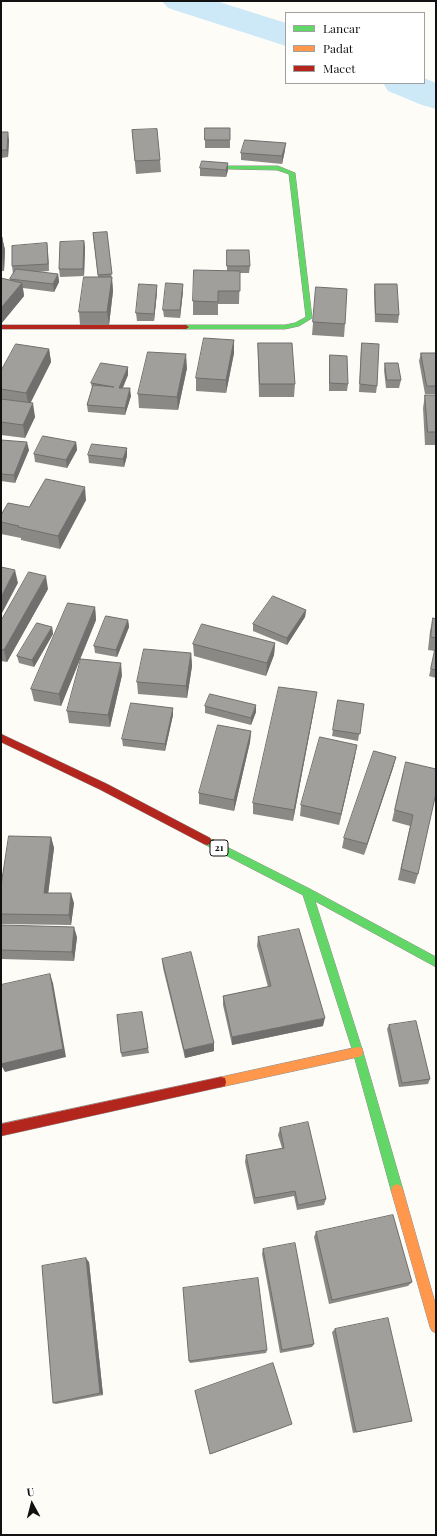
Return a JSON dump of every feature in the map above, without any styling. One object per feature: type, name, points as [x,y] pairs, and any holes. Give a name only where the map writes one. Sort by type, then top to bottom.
[{"type":"main road","points":[[1,327],[285,328],[306,322],[309,318],[292,173],[278,168],[228,167]]},
{"type":"main road","name":"21","points":[[1,738],[104,787],[210,843],[308,892],[436,962]]},
{"type":"main road","points":[[308,892],[358,1052],[436,1327]]},
{"type":"main road","points":[[1,1130],[358,1052]]},
{"type":"building","points":[[205,128],[230,128],[230,140],[205,140]]},
{"type":"building","points":[[157,129],[160,160],[135,161],[132,130]]},
{"type":"building","points":[[1,132],[8,132],[7,150],[1,150]]},
{"type":"building","points":[[245,140],[286,143],[282,156],[241,153]]},
{"type":"building","points":[[202,161],[228,163],[226,170],[200,168]]},
{"type":"building","points":[[107,232],[112,274],[98,275],[93,233]]},
{"type":"building","points":[[2,237],[2,257],[1,257]]},
{"type":"building","points":[[84,241],[83,269],[59,269],[60,242]]},
{"type":"building","points":[[47,243],[48,264],[12,266],[12,246]]},
{"type":"building","points":[[227,250],[249,250],[250,266],[227,266]]},
{"type":"building","points":[[16,269],[58,274],[53,284],[10,279]]},
{"type":"building","points":[[194,270],[240,271],[240,291],[218,291],[218,302],[193,301]]},
{"type":"building","points":[[84,277],[112,277],[107,312],[79,312]]},
{"type":"building","points":[[1,278],[22,283],[1,308]]},
{"type":"building","points":[[166,283],[183,284],[180,310],[163,310]]},
{"type":"building","points":[[139,284],[157,285],[154,314],[136,313]]},
{"type":"building","points":[[375,284],[397,284],[399,315],[376,314]]},
{"type":"building","points":[[316,287],[347,289],[345,324],[313,322]]},
{"type":"building","points":[[204,338],[234,340],[226,380],[196,378]]},
{"type":"building","points":[[258,343],[292,343],[295,384],[260,384]]},
{"type":"building","points":[[362,343],[379,344],[377,386],[360,384]]},
{"type":"building","points":[[16,344],[49,349],[26,393],[1,389],[1,371]]},
{"type":"building","points":[[148,352],[186,354],[177,397],[138,394]]},
{"type":"building","points":[[421,353],[436,353],[436,386],[427,386]]},
{"type":"building","points":[[330,355],[347,356],[348,384],[330,383]]},
{"type":"building","points":[[101,363],[128,367],[119,388],[130,388],[125,408],[87,405],[93,385],[114,387],[91,383]]},
{"type":"building","points":[[385,363],[398,363],[401,380],[387,380]]},
{"type":"building","points":[[425,395],[436,395],[436,432],[428,432]]},
{"type":"building","points":[[1,399],[33,403],[23,425],[1,422]]},
{"type":"building","points":[[43,436],[76,442],[66,460],[34,454]]},
{"type":"building","points":[[1,440],[27,442],[14,475],[1,474]]},
{"type":"building","points":[[92,444],[127,448],[123,459],[88,455]]},
{"type":"building","points":[[46,479],[85,487],[58,536],[1,522],[1,515],[8,503],[29,507]]},
{"type":"building","points":[[1,567],[15,570],[1,597]]},
{"type":"building","points":[[29,572],[46,576],[4,650],[1,649],[1,621]]},
{"type":"building","points":[[273,596],[306,610],[287,638],[253,624]]},
{"type":"building","points":[[68,603],[95,607],[59,694],[31,689]]},
{"type":"building","points":[[106,616],[128,620],[116,650],[94,646]]},
{"type":"building","points":[[433,618],[436,619],[436,638],[431,637]]},
{"type":"building","points":[[37,623],[52,627],[32,660],[17,656]]},
{"type":"building","points":[[202,624],[275,643],[267,663],[193,644]]},
{"type":"building","points":[[144,649],[191,653],[186,686],[137,682]]},
{"type":"building","points":[[436,650],[436,670],[431,669]]},
{"type":"building","points":[[81,659],[121,663],[108,715],[67,711]]},
{"type":"building","points":[[279,687],[317,692],[294,810],[253,803]]},
{"type":"building","points":[[210,694],[256,705],[251,718],[205,706]]},
{"type":"building","points":[[338,700],[364,704],[360,734],[333,730]]},
{"type":"building","points":[[131,703],[173,708],[165,744],[122,739]]},
{"type":"building","points":[[218,725],[251,731],[234,800],[199,793]]},
{"type":"building","points":[[320,737],[357,745],[341,814],[301,805]]},
{"type":"building","points":[[374,751],[396,757],[367,844],[344,838]]},
{"type":"building","points":[[406,762],[436,769],[436,793],[418,874],[401,869],[413,815],[395,810]]},
{"type":"building","points":[[9,836],[51,837],[44,893],[71,893],[69,915],[1,914],[1,886]]},
{"type":"building","points":[[1,925],[74,927],[72,952],[1,950]]},
{"type":"building","points":[[299,929],[325,1018],[232,1037],[223,996],[271,986],[258,937]]},
{"type":"building","points":[[191,952],[214,1043],[184,1050],[162,959]]},
{"type":"building","points":[[50,974],[63,1049],[1,1064],[1,985]]},
{"type":"building","points":[[142,1012],[148,1048],[121,1053],[117,1015]]},
{"type":"building","points":[[416,1021],[430,1079],[402,1083],[389,1025]]},
{"type":"building","points":[[308,1122],[326,1199],[298,1205],[295,1191],[255,1198],[246,1155],[284,1148],[280,1128]]},
{"type":"building","points":[[393,1215],[412,1282],[332,1300],[316,1232]]},
{"type":"building","points":[[295,1243],[314,1344],[282,1350],[263,1249]]},
{"type":"building","points":[[86,1258],[100,1393],[53,1403],[42,1266]]},
{"type":"building","points":[[258,1278],[267,1350],[189,1361],[183,1288]]},
{"type":"building","points":[[388,1318],[412,1421],[356,1432],[335,1329]]},
{"type":"building","points":[[273,1363],[292,1424],[210,1454],[195,1391]]},
{"type":"waterway","points":[[180,1],[285,35]]},
{"type":"waterway","points":[[404,84],[436,97]]},
{"type":"traffic: fast","points":[[186,327],[285,327],[297,325],[309,318],[292,173],[278,168],[228,167]]},
{"type":"traffic: fast","points":[[207,841],[307,892],[436,962]]},
{"type":"traffic: fast","points":[[307,892],[358,1052],[397,1190]]},
{"type":"traffic: slow","points":[[221,1082],[358,1052]]},
{"type":"traffic: slow","points":[[397,1190],[436,1327]]},
{"type":"traffic: jam","points":[[1,327],[186,327]]},
{"type":"traffic: jam","points":[[1,738],[104,787],[207,841]]},
{"type":"traffic: jam","points":[[1,1130],[221,1082]]}]
